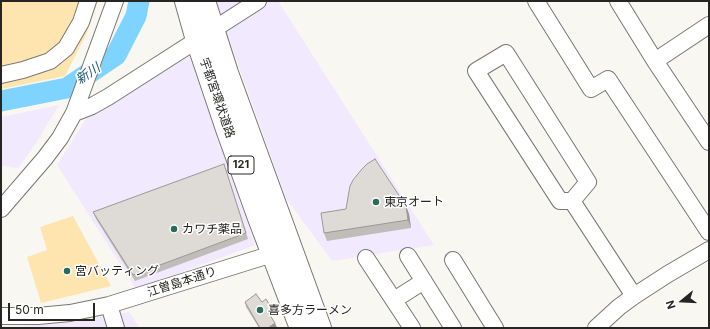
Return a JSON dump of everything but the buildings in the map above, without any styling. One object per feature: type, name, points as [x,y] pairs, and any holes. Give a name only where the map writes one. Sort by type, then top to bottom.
[{"type":"highway","name":"宇都宮環状道路","points":[[186,1],[205,35]]},
{"type":"highway","name":"宇都宮環状道路","points":[[204,1],[205,35],[227,129],[281,251],[320,328]]},
{"type":"highway","name":"宇都宮環状道路","points":[[281,251],[301,328]]},
{"type":"street","points":[[1,75],[23,70],[50,61],[66,48],[81,22],[88,1]]},
{"type":"street","points":[[1,209],[45,158],[60,138],[74,113],[115,1]]},
{"type":"street","points":[[74,113],[92,106],[108,97],[258,1]]},
{"type":"street","points":[[536,1],[591,89],[608,79],[709,232]]},
{"type":"street","points":[[619,1],[655,60],[709,142]]},
{"type":"street","points":[[655,60],[709,25]]},
{"type":"street","points":[[506,53],[588,182],[572,201],[560,201],[476,71],[506,53]]},
{"type":"street","points":[[572,201],[634,296]]},
{"type":"street","points":[[596,328],[619,307],[634,296],[709,250]]},
{"type":"street","name":"江曽島本通り","points":[[1,316],[64,314],[109,305],[281,251]]},
{"type":"street","points":[[408,256],[453,328]]},
{"type":"street","points":[[366,258],[412,328]]},
{"type":"street","points":[[453,260],[495,328]]},
{"type":"street","points":[[394,300],[424,281]]},
{"type":"street","points":[[109,305],[116,328]]},
{"type":"shaded area","points":[[1,1],[98,1],[87,33],[65,76],[1,89]]},
{"type":"shaded area","name":"東京オート","points":[[217,1],[278,1],[434,245],[332,261],[286,198],[220,14]]},
{"type":"shaded area","points":[[188,53],[255,245],[136,289],[57,165],[89,114]]},
{"type":"shaded area","points":[[59,105],[35,145],[18,168],[1,166],[1,117]]},
{"type":"shaded area","name":"宮バッティング","points":[[73,216],[111,286],[41,303],[27,257],[47,250],[40,227]]},
{"type":"shaded area","points":[[129,312],[140,328],[1,328],[66,323]]},
{"type":"waterway","name":"新川","points":[[1,101],[67,88],[116,55],[136,16],[139,1]]},
{"type":"place","name":"東京オート","points":[[376,202]]},
{"type":"place","name":"カワチ薬品","points":[[174,229]]},
{"type":"place","name":"宮バッティング","points":[[67,271]]},
{"type":"place","name":"喜多方ラーメン","points":[[260,310]]}]
